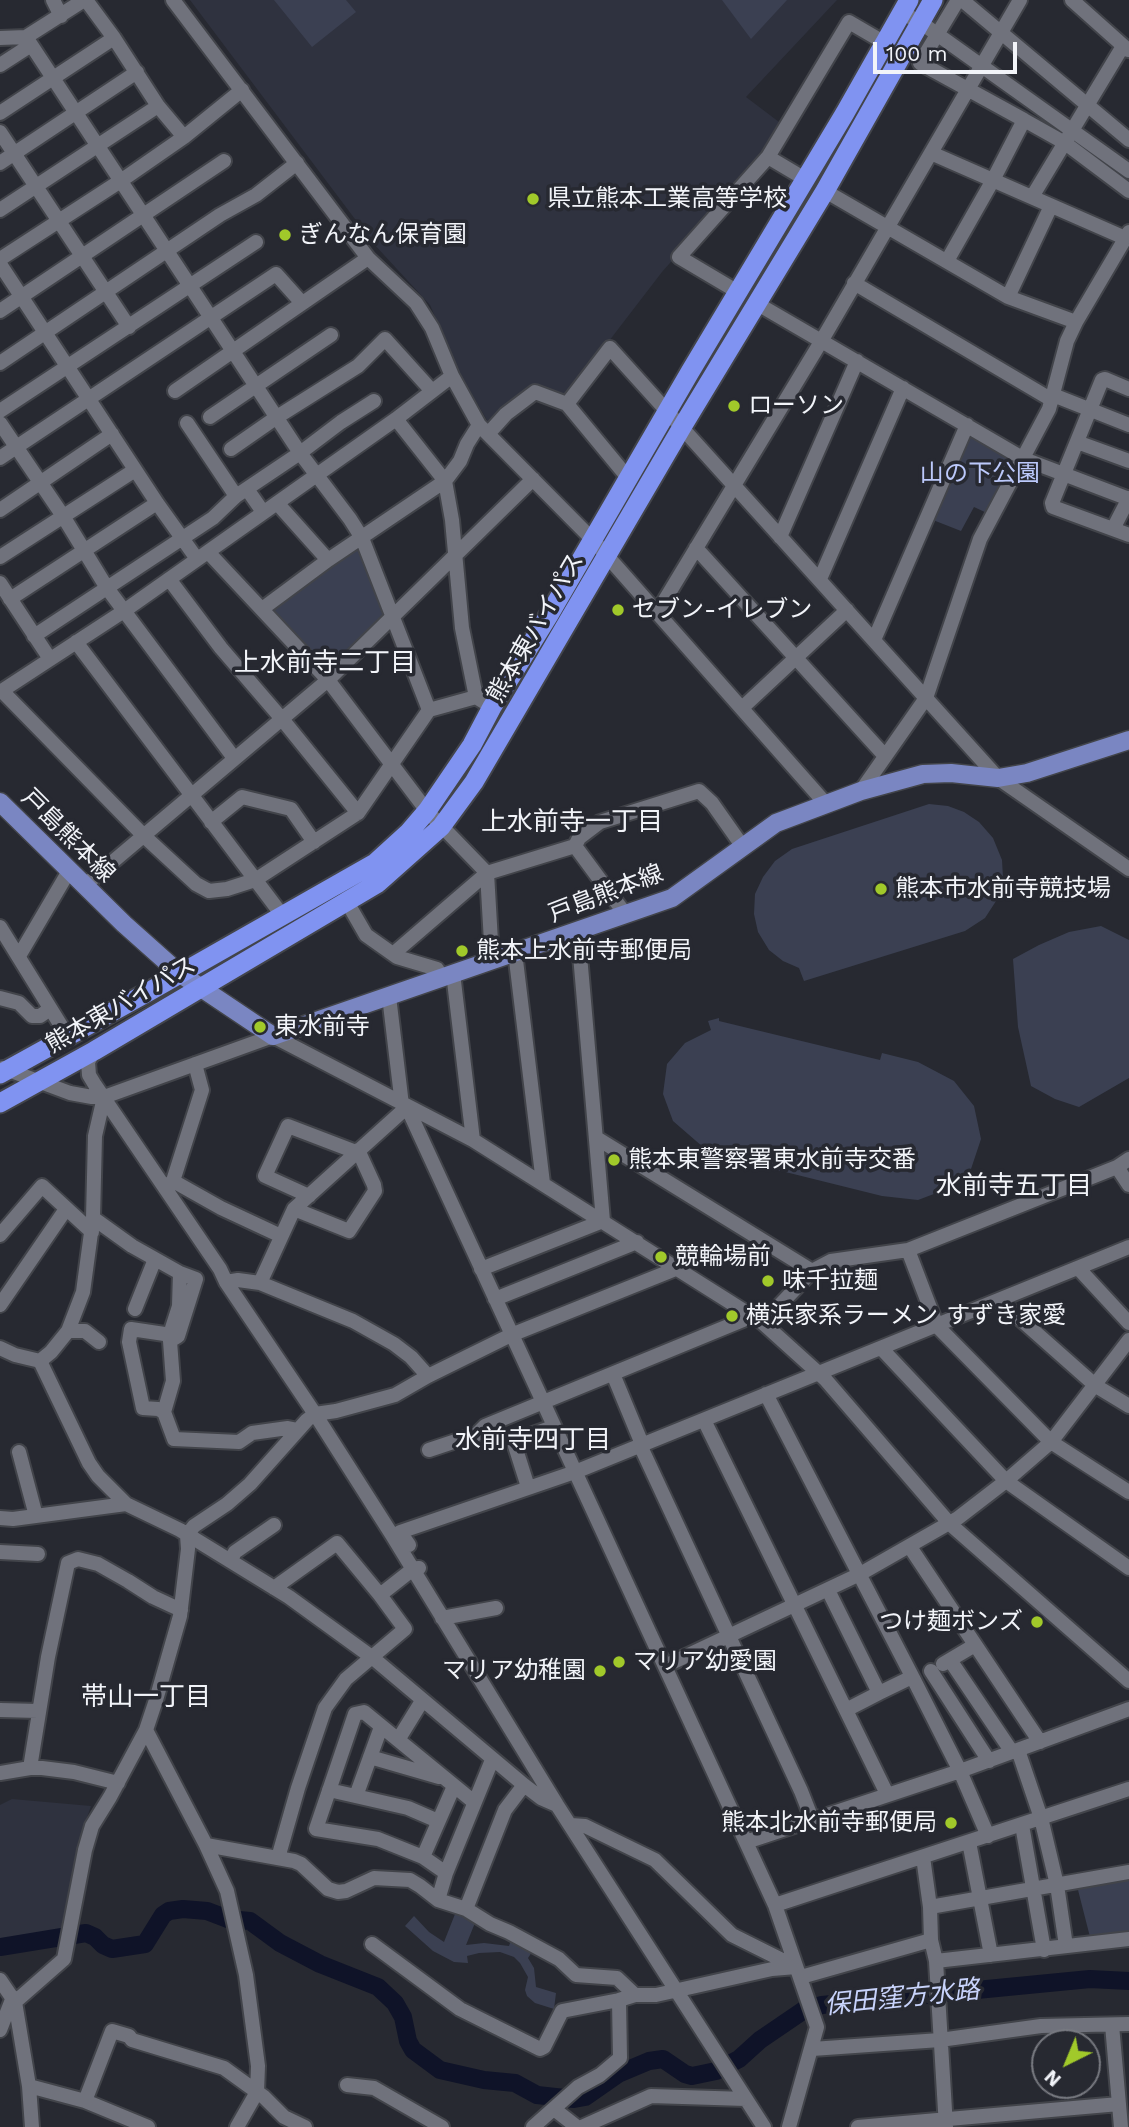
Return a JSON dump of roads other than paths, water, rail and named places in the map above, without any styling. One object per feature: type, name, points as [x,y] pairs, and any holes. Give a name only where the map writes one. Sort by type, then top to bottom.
[{"type":"highway","name":"熊本東バイパス","points":[[0,1102],[94,1051],[378,883],[441,827],[474,782],[682,427],[825,191],[933,0]]},
{"type":"highway","name":"熊本東バイパス","points":[[2,1070],[68,1037],[375,863],[409,832],[427,811],[472,745],[484,702],[593,540],[905,7]]},
{"type":"main road","name":"戸島熊本線","points":[[0,802],[84,886],[179,973],[273,1036],[672,898],[776,823],[861,791],[923,774],[998,778],[1027,773],[1129,740]]},
{"type":"street","points":[[53,0],[61,16]]},
{"type":"street","points":[[0,65],[85,0],[114,38],[158,106],[184,137]]},
{"type":"street","points":[[173,0],[369,258],[416,303],[432,328],[452,376],[484,429],[593,540],[825,804]]},
{"type":"street","points":[[1129,140],[960,0],[920,63],[1065,143],[1129,191]]},
{"type":"street","points":[[657,613],[822,340],[1020,0]]},
{"type":"street","points":[[1032,197],[1126,49],[1072,0]]},
{"type":"street","points":[[905,7],[920,22],[1129,171]]},
{"type":"street","points":[[738,292],[680,257],[768,157],[849,22],[885,43]]},
{"type":"street","points":[[0,38],[28,41],[300,453],[362,538],[429,709]]},
{"type":"street","points":[[0,113],[114,38]]},
{"type":"street","points":[[0,163],[137,72]]},
{"type":"street","points":[[0,259],[184,137],[242,90]]},
{"type":"street","points":[[0,210],[158,106]]},
{"type":"street","points":[[947,261],[1024,120]]},
{"type":"street","points":[[0,132],[129,327]]},
{"type":"street","points":[[861,791],[926,698],[981,538],[1049,409],[1067,341],[1076,322],[1127,235],[1051,206],[931,153]]},
{"type":"street","points":[[768,157],[805,179]]},
{"type":"street","points":[[0,312],[224,161]]},
{"type":"street","points":[[0,363],[220,215],[256,195],[297,163]]},
{"type":"street","points":[[825,191],[1008,297],[1076,322]]},
{"type":"street","points":[[1008,297],[1051,206]]},
{"type":"street","points":[[0,411],[256,242]]},
{"type":"street","points":[[175,391],[369,258]]},
{"type":"street","points":[[0,264],[181,538],[262,609],[328,680],[427,811],[486,873],[492,959]]},
{"type":"street","points":[[0,458],[276,274],[302,303]]},
{"type":"street","points":[[855,283],[1052,397],[1129,425]]},
{"type":"street","points":[[756,303],[1024,459],[1129,498],[1113,529]]},
{"type":"street","points":[[210,417],[331,335]]},
{"type":"street","points":[[231,449],[358,366],[385,339],[432,391]]},
{"type":"street","points":[[567,404],[610,348],[998,778],[1129,869]]},
{"type":"street","points":[[780,537],[857,361]]},
{"type":"street","points":[[396,419],[445,481],[452,520],[462,628],[484,702],[429,709],[358,813],[254,880],[227,889],[209,891],[197,884],[144,836],[1,692],[124,611],[396,419],[452,376]]},
{"type":"street","points":[[1129,389],[1105,379],[1101,380],[1052,503],[1053,507],[1129,535]]},
{"type":"street","points":[[820,579],[903,388]]},
{"type":"street","points":[[262,609],[328,560],[445,481],[460,461],[467,444],[535,391],[567,404],[629,479]]},
{"type":"street","points":[[34,636],[213,518],[241,493],[374,401]]},
{"type":"street","points":[[0,422],[107,588],[234,758]]},
{"type":"street","points":[[187,423],[241,493],[263,512]]},
{"type":"street","points":[[874,640],[967,425]]},
{"type":"street","points":[[0,510],[112,434]]},
{"type":"street","points":[[1077,442],[1129,461]]},
{"type":"street","points":[[0,558],[135,470]]},
{"type":"street","points":[[84,886],[328,680],[533,480]]},
{"type":"street","points":[[10,599],[157,503]]},
{"type":"street","points":[[277,503],[328,560]]},
{"type":"street","points":[[696,548],[885,756]]},
{"type":"street","points":[[169,579],[220,648],[358,813]]},
{"type":"street","points":[[0,583],[50,659]]},
{"type":"street","points":[[742,708],[847,610]]},
{"type":"street","points":[[76,642],[282,915]]},
{"type":"street","points":[[393,954],[486,873],[575,846],[579,838],[600,822],[699,791],[712,803],[743,847]]},
{"type":"street","points":[[211,822],[242,797],[291,809],[314,842]]},
{"type":"street","points":[[575,846],[626,915]]},
{"type":"street","points":[[19,957],[69,871]]},
{"type":"street","points":[[347,902],[366,935],[393,954],[447,975],[473,1140]]},
{"type":"street","points":[[0,927],[68,1037]]},
{"type":"street","points":[[578,932],[603,1221]]},
{"type":"street","points":[[515,952],[543,1183]]},
{"type":"street","points":[[389,996],[404,1106],[775,1905],[799,1972],[817,2027],[789,2127]]},
{"type":"street","points":[[0,998],[19,1003],[32,1016],[40,1016],[50,1009]]},
{"type":"street","points":[[2,1070],[70,1093],[104,1097],[273,1036],[473,1140],[763,1322],[819,1373],[950,1524],[1129,1681]]},
{"type":"street","points":[[94,1051],[88,1062],[89,1074],[169,1184],[223,1276],[315,1414],[557,1805],[764,2127]]},
{"type":"street","points":[[169,1184],[202,1090],[195,1064]]},
{"type":"street","points":[[40,1361],[68,1331],[83,1292],[92,1225],[95,1136],[104,1097]]},
{"type":"street","points":[[260,1283],[294,1209],[404,1106]]},
{"type":"street","points":[[294,1209],[349,1231],[374,1192],[374,1185],[357,1151],[288,1126],[265,1176],[309,1196]]},
{"type":"street","points":[[598,1139],[812,1270]]},
{"type":"street","points":[[763,1322],[812,1270],[831,1261],[908,1250],[1123,1163],[1129,1185]]},
{"type":"street","points":[[169,1184],[281,1236]]},
{"type":"street","points":[[0,1235],[42,1186],[66,1209],[180,1273],[196,1279],[223,1276],[260,1283],[353,1321],[381,1335],[411,1357],[428,1376]]},
{"type":"street","points":[[0,1305],[66,1209]]},
{"type":"street","points":[[481,1269],[603,1221]]},
{"type":"street","points":[[495,1298],[636,1242]]},
{"type":"street","points":[[380,1595],[413,1569],[421,1567],[400,1532],[575,1472],[1129,1247]]},
{"type":"street","points":[[908,1250],[937,1326],[1051,1442],[1129,1492]]},
{"type":"street","points":[[135,1308],[155,1259]]},
{"type":"street","points":[[0,2030],[14,2000],[64,1959],[92,1826],[146,1730],[180,1610],[188,1549],[187,1535],[194,1526],[227,1504],[250,1484],[315,1414],[395,1395],[511,1335],[678,1268]]},
{"type":"street","points":[[1079,1269],[1129,1322]]},
{"type":"street","points":[[175,1332],[180,1273]]},
{"type":"street","points":[[196,1279],[170,1341],[173,1381],[164,1412],[174,1439],[239,1442],[251,1433],[288,1428],[298,1430]]},
{"type":"street","points":[[1000,1301],[1096,1385],[1129,1406]]},
{"type":"street","points":[[429,1450],[477,1434],[485,1426],[743,1320],[749,1313]]},
{"type":"street","points":[[164,1412],[143,1408],[129,1342],[131,1329],[175,1332]]},
{"type":"street","points":[[68,1331],[85,1331],[99,1342]]},
{"type":"street","points":[[665,1666],[828,1590],[950,1524],[1051,1442],[1129,1340]]},
{"type":"street","points":[[0,1348],[40,1361]]},
{"type":"street","points":[[881,1348],[1006,1481],[1129,1568]]},
{"type":"street","points":[[40,1361],[89,1463],[126,1504],[187,1535],[274,1588],[373,1658],[492,1760],[541,1798],[557,1805]]},
{"type":"street","points":[[613,1374],[641,1444],[812,1819]]},
{"type":"street","points":[[766,1394],[960,1772],[988,1836]]},
{"type":"street","points":[[704,1420],[887,1794]]},
{"type":"street","points":[[528,1488],[515,1446],[516,1440],[547,1429]]},
{"type":"street","points":[[19,1452],[36,1516]]},
{"type":"street","points":[[0,1518],[126,1504]]},
{"type":"street","points":[[230,1561],[235,1552],[274,1525]]},
{"type":"street","points":[[274,1588],[337,1543],[405,1629],[346,1679],[325,1708],[278,1858]]},
{"type":"street","points":[[910,1547],[1040,1742]]},
{"type":"street","points":[[0,1552],[38,1554]]},
{"type":"street","points":[[30,1768],[48,1657],[68,1563],[78,1559],[98,1564],[180,1610]]},
{"type":"street","points":[[828,1590],[879,1693]]},
{"type":"street","points":[[442,1618],[496,1608]]},
{"type":"street","points":[[846,1710],[931,1671],[975,1645]]},
{"type":"street","points":[[950,1660],[1015,1751],[1041,1818],[1058,1885],[1066,1946]]},
{"type":"street","points":[[931,1671],[989,1761]]},
{"type":"street","points":[[398,1740],[422,1701]]},
{"type":"street","points":[[746,1842],[960,1772],[1129,1709]]},
{"type":"street","points":[[0,1710],[38,1711]]},
{"type":"street","points":[[446,1873],[423,1857],[378,1839],[316,1829],[355,1714],[364,1712],[474,1802]]},
{"type":"street","points":[[356,1796],[381,1727]]},
{"type":"street","points":[[146,1730],[206,1844],[227,1891],[246,1975],[258,2066],[257,2092],[237,2127]]},
{"type":"street","points":[[370,1757],[449,1782]]},
{"type":"street","points":[[438,1900],[446,1873],[492,1760]]},
{"type":"street","points":[[0,1773],[30,1768],[74,1772],[118,1783]]},
{"type":"street","points":[[423,1857],[439,1821],[449,1782]]},
{"type":"street","points":[[466,1909],[505,1810],[524,1785]]},
{"type":"street","points":[[775,1905],[1129,1789]]},
{"type":"street","points":[[329,1790],[408,1808],[439,1821]]},
{"type":"street","points":[[571,1825],[585,1826],[655,1860],[732,1935],[799,1972]]},
{"type":"street","points":[[1022,1825],[1044,1950]]},
{"type":"street","points":[[969,1842],[991,1955]]},
{"type":"street","points":[[206,1844],[301,1864],[328,1889],[338,1892],[374,1878],[414,1882],[438,1900],[466,1909],[559,1959],[576,1975],[617,1978],[635,1995]]},
{"type":"street","points":[[923,1857],[931,1940],[936,1961],[946,2123]]},
{"type":"street","points":[[930,1908],[1129,1872]]},
{"type":"street","points":[[372,1944],[460,2009],[540,2049],[544,2047],[562,2011],[635,1995],[677,1991],[772,1969],[799,1972],[931,1940]]},
{"type":"street","points":[[936,1961],[1129,1940]]},
{"type":"street","points":[[0,1980],[14,2000],[29,2085],[32,2127]]},
{"type":"street","points":[[533,2127],[578,2087],[600,2074],[620,2057],[619,2000]]},
{"type":"street","points":[[812,2049],[940,2039],[1041,2026],[1129,2024]]},
{"type":"street","points":[[1112,2025],[1121,2127]]},
{"type":"street","points":[[85,2101],[112,2031],[130,2036],[132,2040],[224,2068],[257,2092],[284,2117],[306,2127]]},
{"type":"street","points":[[29,2085],[85,2101],[148,2127]]},
{"type":"street","points":[[347,2085],[374,2088],[442,2127]]},
{"type":"street","points":[[554,2109],[580,2127],[650,2096],[746,2099]]},
{"type":"street","points":[[858,2127],[946,2123],[1119,2104]]},
{"type":"waterway","name":"保田窪方水路","points":[[0,1947],[86,1933],[112,1949],[145,1944],[163,1915],[169,1911],[183,1909],[207,1911],[228,1919],[250,1921],[280,1943],[320,1964],[378,1987],[395,2003],[403,2017],[408,2041],[413,2050],[440,2070],[484,2080],[515,2083],[537,2095],[574,2099],[585,2097],[618,2074],[649,2061],[663,2059],[692,2076],[716,2071],[739,2059],[760,2040],[804,2010],[822,2005],[1090,1979],[1129,1981]]},
{"type":"place","name":"県立熊本工業高等学校","points":[[533,199]]},
{"type":"place","name":"ぎんなん保育園","points":[[285,235]]},
{"type":"place","name":"ローソン","points":[[734,406]]},
{"type":"place","name":"セブン-イレブン","points":[[618,610]]},
{"type":"place","name":"熊本市水前寺競技場","points":[[881,889]]},
{"type":"place","name":"熊本上水前寺郵便局","points":[[462,951]]},
{"type":"place","name":"東水前寺","points":[[260,1027]]},
{"type":"place","name":"熊本東警察署東水前寺交番","points":[[614,1160]]},
{"type":"place","name":"競輪場前","points":[[661,1257]]},
{"type":"place","name":"味千拉麺","points":[[768,1281]]},
{"type":"place","name":"横浜家系ラーメン すずき家愛","points":[[732,1316]]},
{"type":"place","name":"つけ麺ボンズ","points":[[1037,1622]]},
{"type":"place","name":"マリア幼愛園","points":[[619,1662]]},
{"type":"place","name":"マリア幼稚園","points":[[600,1671]]},
{"type":"place","name":"熊本北水前寺郵便局","points":[[951,1823]]},
{"type":"district","name":"上水前寺二丁目","points":[[325,663]]},
{"type":"district","name":"上水前寺一丁目","points":[[572,822]]},
{"type":"district","name":"水前寺五丁目","points":[[1014,1186]]},
{"type":"district","name":"水前寺四丁目","points":[[533,1440]]},
{"type":"district","name":"帯山一丁目","points":[[146,1697]]},
{"type":"park label","name":"山の下公園","points":[[980,474]]}]
